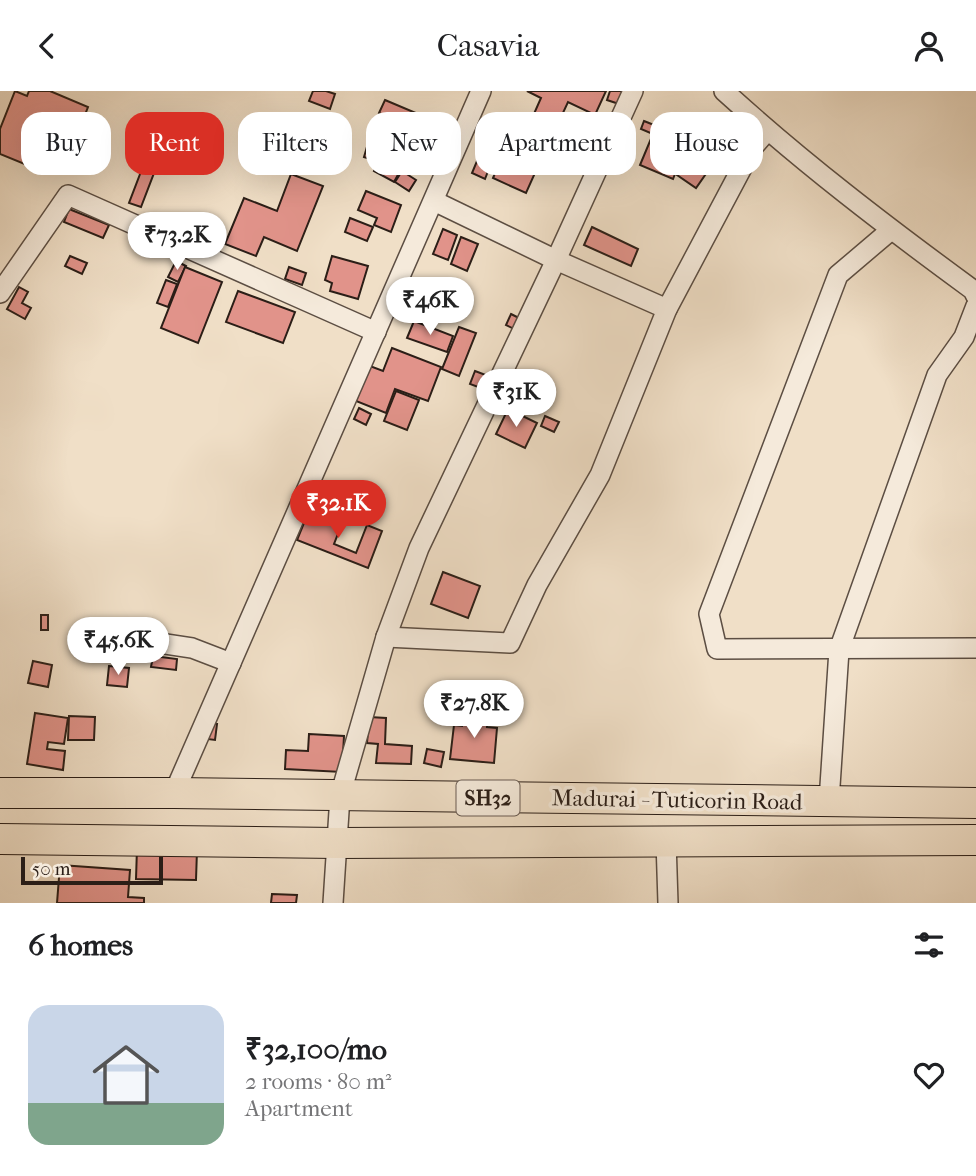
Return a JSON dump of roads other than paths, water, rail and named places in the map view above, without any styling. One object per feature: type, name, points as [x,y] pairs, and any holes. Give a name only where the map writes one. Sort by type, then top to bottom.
[{"type":"main road","name":"Madurai - Tuticorin Road","points":[[0,793],[976,803]]},
{"type":"main road","name":"Madurai - Tuticorin Road","points":[[0,839],[337,843],[976,840]]},
{"type":"street","points":[[174,793],[481,91]]},
{"type":"street","points":[[333,903],[340,796],[386,637],[419,548],[556,261],[633,91]]},
{"type":"street","points":[[724,91],[767,131],[891,230],[974,290],[976,296]]},
{"type":"street","points":[[386,637],[510,643],[537,585],[600,475],[667,309],[753,147],[767,131]]},
{"type":"street","points":[[0,293],[68,195],[376,332]]},
{"type":"street","points":[[433,201],[556,261],[667,309]]},
{"type":"street","points":[[891,230],[838,275],[709,614],[717,649],[976,648]]},
{"type":"street","points":[[829,801],[839,650],[937,375],[970,340],[976,306]]},
{"type":"street","points":[[159,643],[192,648],[231,663]]},
{"type":"street","points":[[666,841],[668,903]]}]
